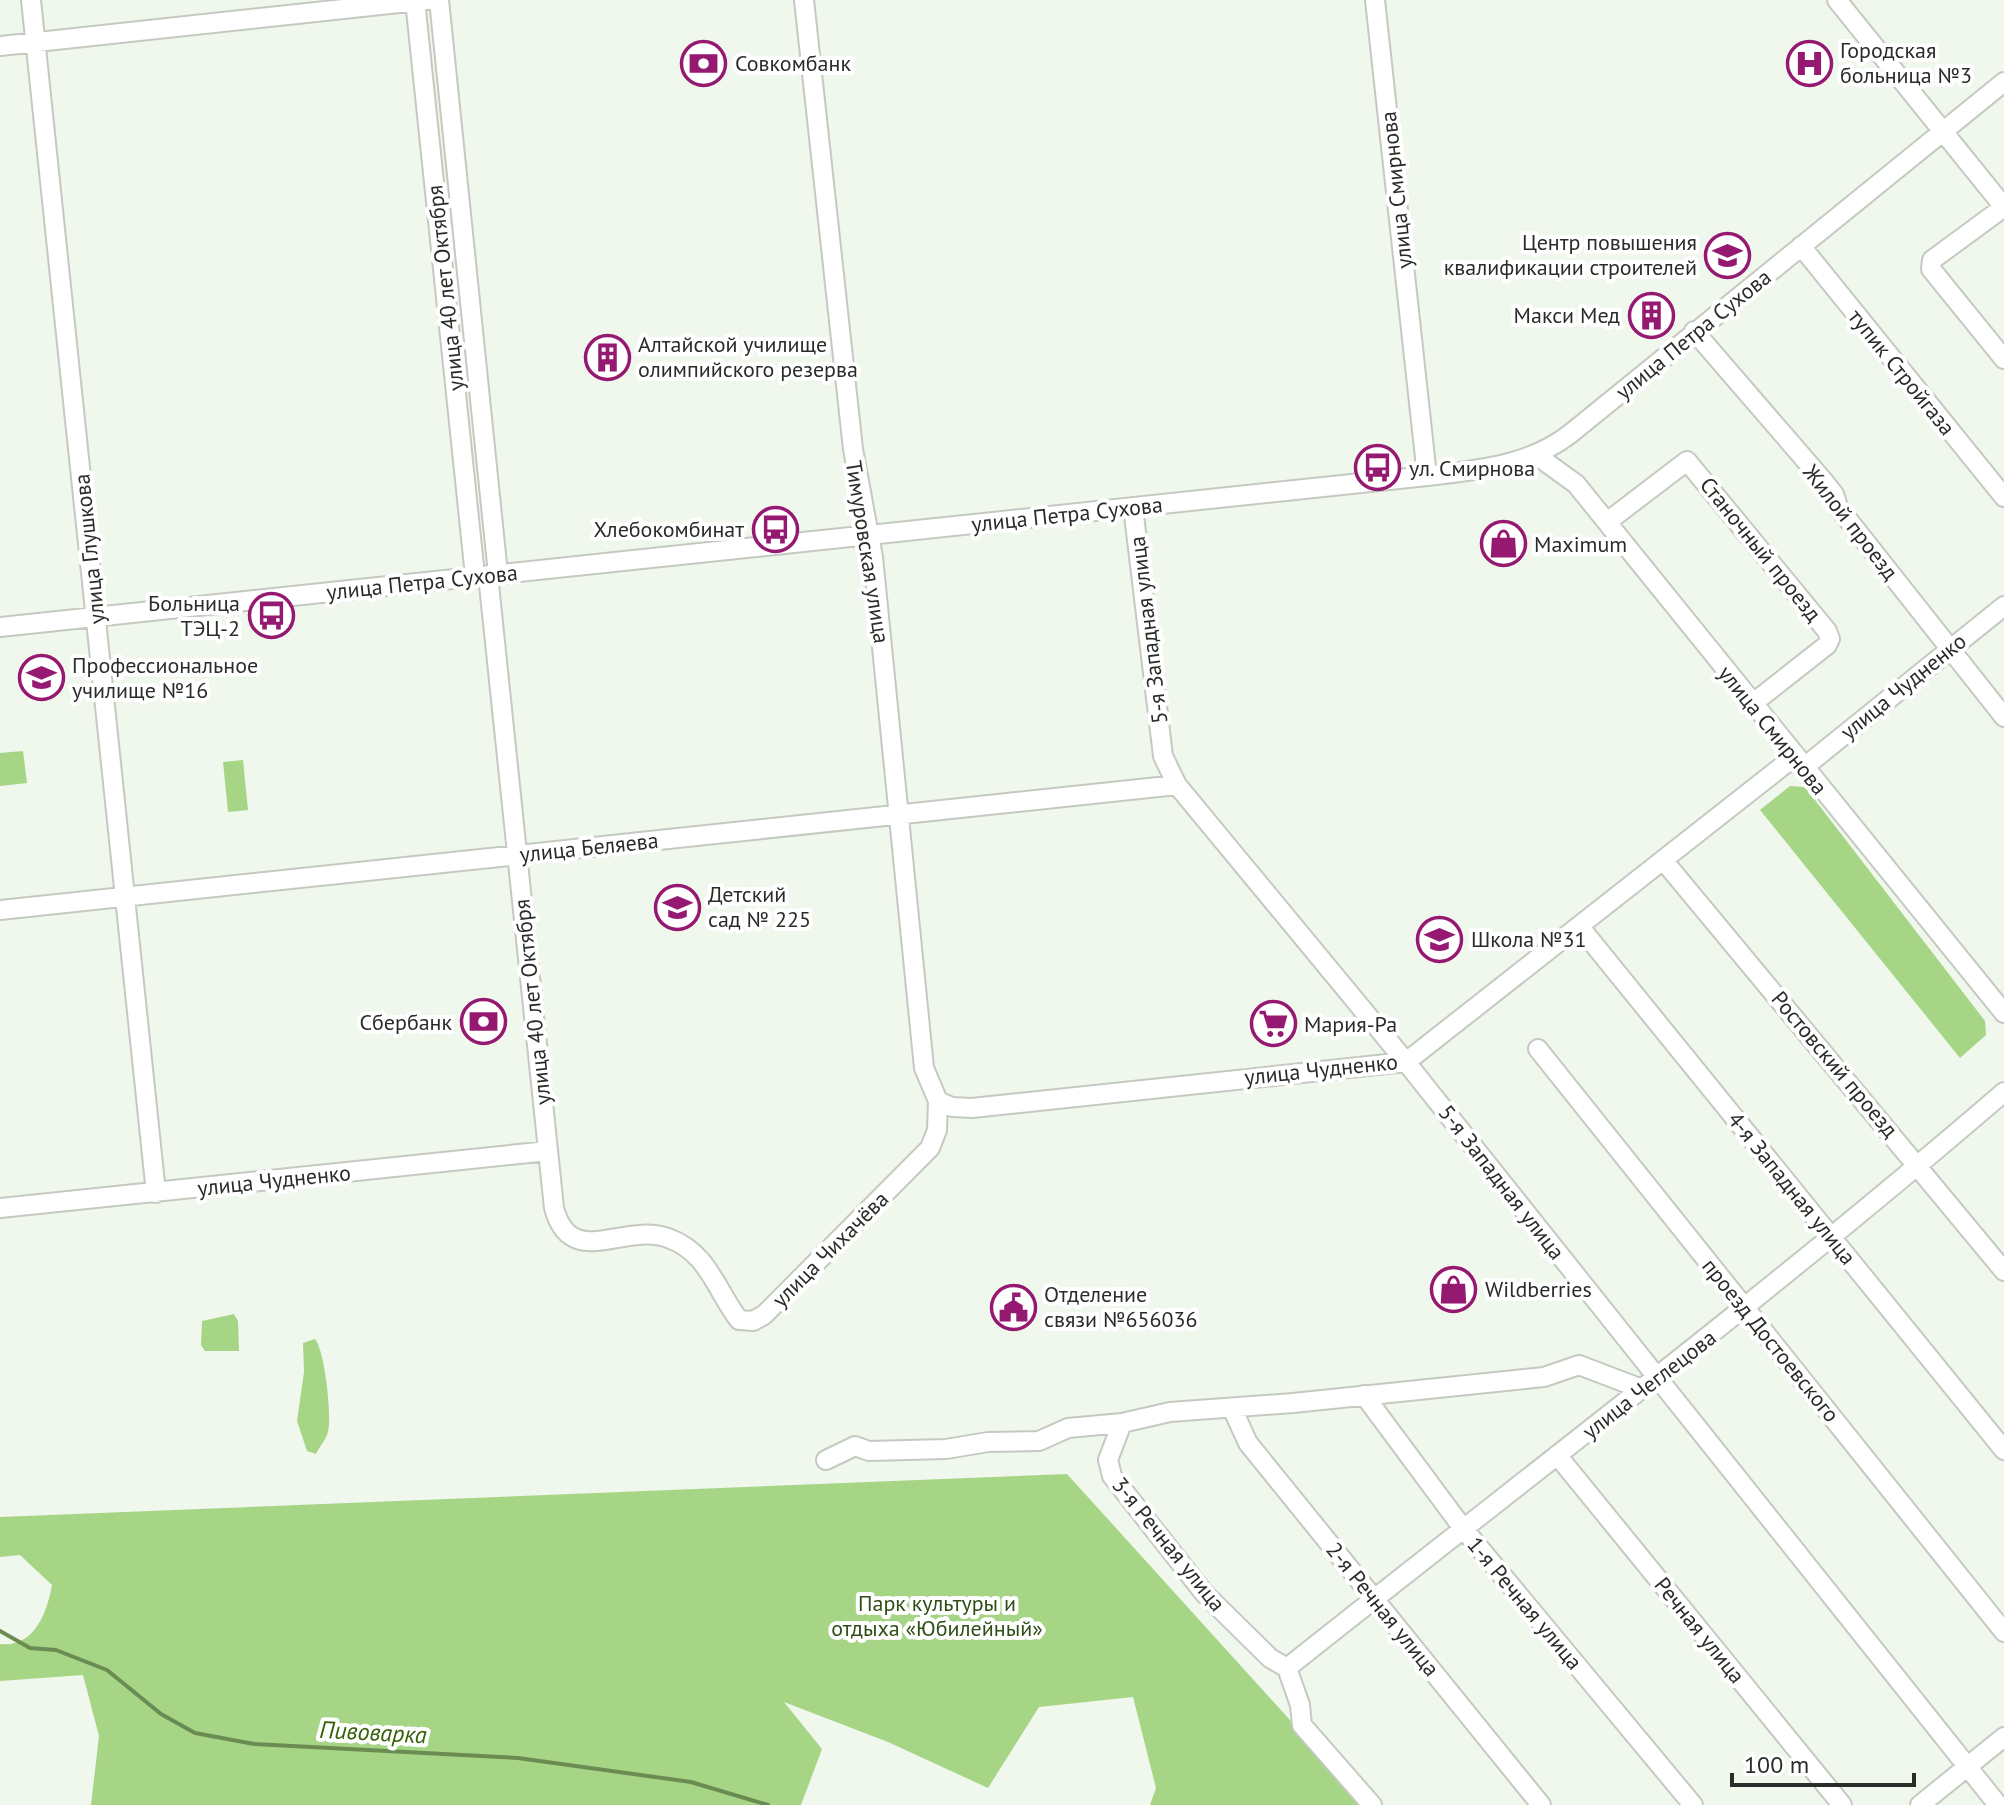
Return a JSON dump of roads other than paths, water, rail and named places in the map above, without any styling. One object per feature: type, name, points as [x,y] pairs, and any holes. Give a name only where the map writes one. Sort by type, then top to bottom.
[{"type":"street","name":"улица Глушкова","points":[[31,0],[156,1193]]},
{"type":"street","name":"улица 40 лет Октября","points":[[439,0],[487,575]]},
{"type":"street","name":"Тимуровская улица","points":[[804,0],[851,433],[869,535],[901,814],[924,1068],[938,1101]]},
{"type":"street","name":"улица Смирнова","points":[[1375,0],[1427,476]]},
{"type":"street","points":[[1837,0],[2004,207],[1932,260],[1931,269],[2004,359]]},
{"type":"street","points":[[0,46],[420,1]]},
{"type":"street","name":"улица 40 лет Октября","points":[[420,1],[487,575],[554,1208],[566,1236]]},
{"type":"street","name":"улица Петра Сухова","points":[[0,627],[1427,476],[1482,469],[1536,455],[1570,434],[2004,82]]},
{"type":"street","name":"тупик Стройгаза","points":[[1801,246],[2004,497]]},
{"type":"street","name":"Жилой проезд","points":[[1694,331],[1826,484],[1834,494],[1838,507],[2004,717]]},
{"type":"street","name":"улица Смирнова","points":[[1536,455],[1576,484],[2004,1013]]},
{"type":"street","name":"Станочный проезд","points":[[1607,522],[1687,461],[1827,631],[1830,639],[1827,645],[1752,704]]},
{"type":"street","name":"5-я Западная улица","points":[[1133,507],[1163,756],[1177,785],[1406,1062],[1998,1805]]},
{"type":"street","name":"улица Чудненко","points":[[938,1101],[952,1107],[972,1108],[1406,1062],[1663,860],[1799,763],[2004,606]]},
{"type":"street","name":"улица Беляева","points":[[0,910],[1177,785]]},
{"type":"street","name":"Ростовский проезд","points":[[1663,860],[2004,1271]]},
{"type":"street","name":"4-я Западная улица","points":[[1579,926],[2004,1450]]},
{"type":"street","name":"проезд Достоевского","points":[[1538,1049],[2004,1632]]},
{"type":"street","name":"улица Чеглецова","points":[[1287,1668],[1462,1527],[1746,1308],[2004,1092]]},
{"type":"street","name":"улица Чихачёва","points":[[566,1236],[577,1242],[651,1234],[670,1239],[693,1253],[714,1275],[739,1320],[753,1321],[764,1315],[930,1148],[937,1130],[938,1101]]},
{"type":"street","name":"улица Чудненко","points":[[0,1208],[548,1151]]},
{"type":"street","points":[[826,1460],[855,1446],[869,1451],[946,1449],[988,1442],[1039,1441],[1068,1428],[1122,1423],[1170,1412],[1544,1377],[1579,1365],[1642,1389]]},
{"type":"street","name":"1-я Речная улица","points":[[1364,1395],[1462,1527],[1693,1805]]},
{"type":"street","name":"2-я Речная улица","points":[[1232,1408],[1248,1443],[1541,1805]]},
{"type":"street","name":"3-я Речная улица","points":[[1122,1423],[1108,1460],[1112,1476],[1204,1593],[1270,1658],[1287,1668]]},
{"type":"street","name":"Речная улица","points":[[1557,1455],[1842,1805]]},
{"type":"street","points":[[1287,1668],[1300,1705],[1302,1725],[1372,1805]]},
{"type":"street","points":[[1920,1805],[2004,1737]]},
{"type":"waterway","name":"Пивоварка","points":[[0,1631],[30,1648],[56,1650],[107,1670],[161,1714],[195,1733],[254,1744],[518,1758],[691,1782],[768,1805]]},
{"type":"place","name":"Совкомбанк","points":[[704,63]]},
{"type":"place","name":"Городская больница №3","points":[[1809,63]]},
{"type":"place","name":"Центр повышения квалификации строителей","points":[[1728,255]]},
{"type":"place","name":"Макси Мед","points":[[1651,315]]},
{"type":"place","name":"Алтайской училище олимпийского резерва","points":[[607,357]]},
{"type":"place","name":"ул. Смирнова","points":[[1378,468]]},
{"type":"place","name":"Хлебокомбинат","points":[[775,529]]},
{"type":"place","name":"Maximum","points":[[1503,544]]},
{"type":"place","name":"Больница ТЭЦ-2","points":[[271,616]]},
{"type":"place","name":"Профессиональное училище №16","points":[[41,678]]},
{"type":"place","name":"Детский сад № 225","points":[[677,907]]},
{"type":"place","name":"Школа №31","points":[[1440,939]]},
{"type":"place","name":"Сбербанк","points":[[483,1022]]},
{"type":"place","name":"Мария-Ра","points":[[1273,1024]]},
{"type":"place","name":"Wildberries","points":[[1454,1289]]},
{"type":"place","name":"Отделение связи №656036","points":[[1013,1307]]},
{"type":"park label","name":"Парк культуры и отдыха «Юбилейный»","points":[[937,1616]]}]
